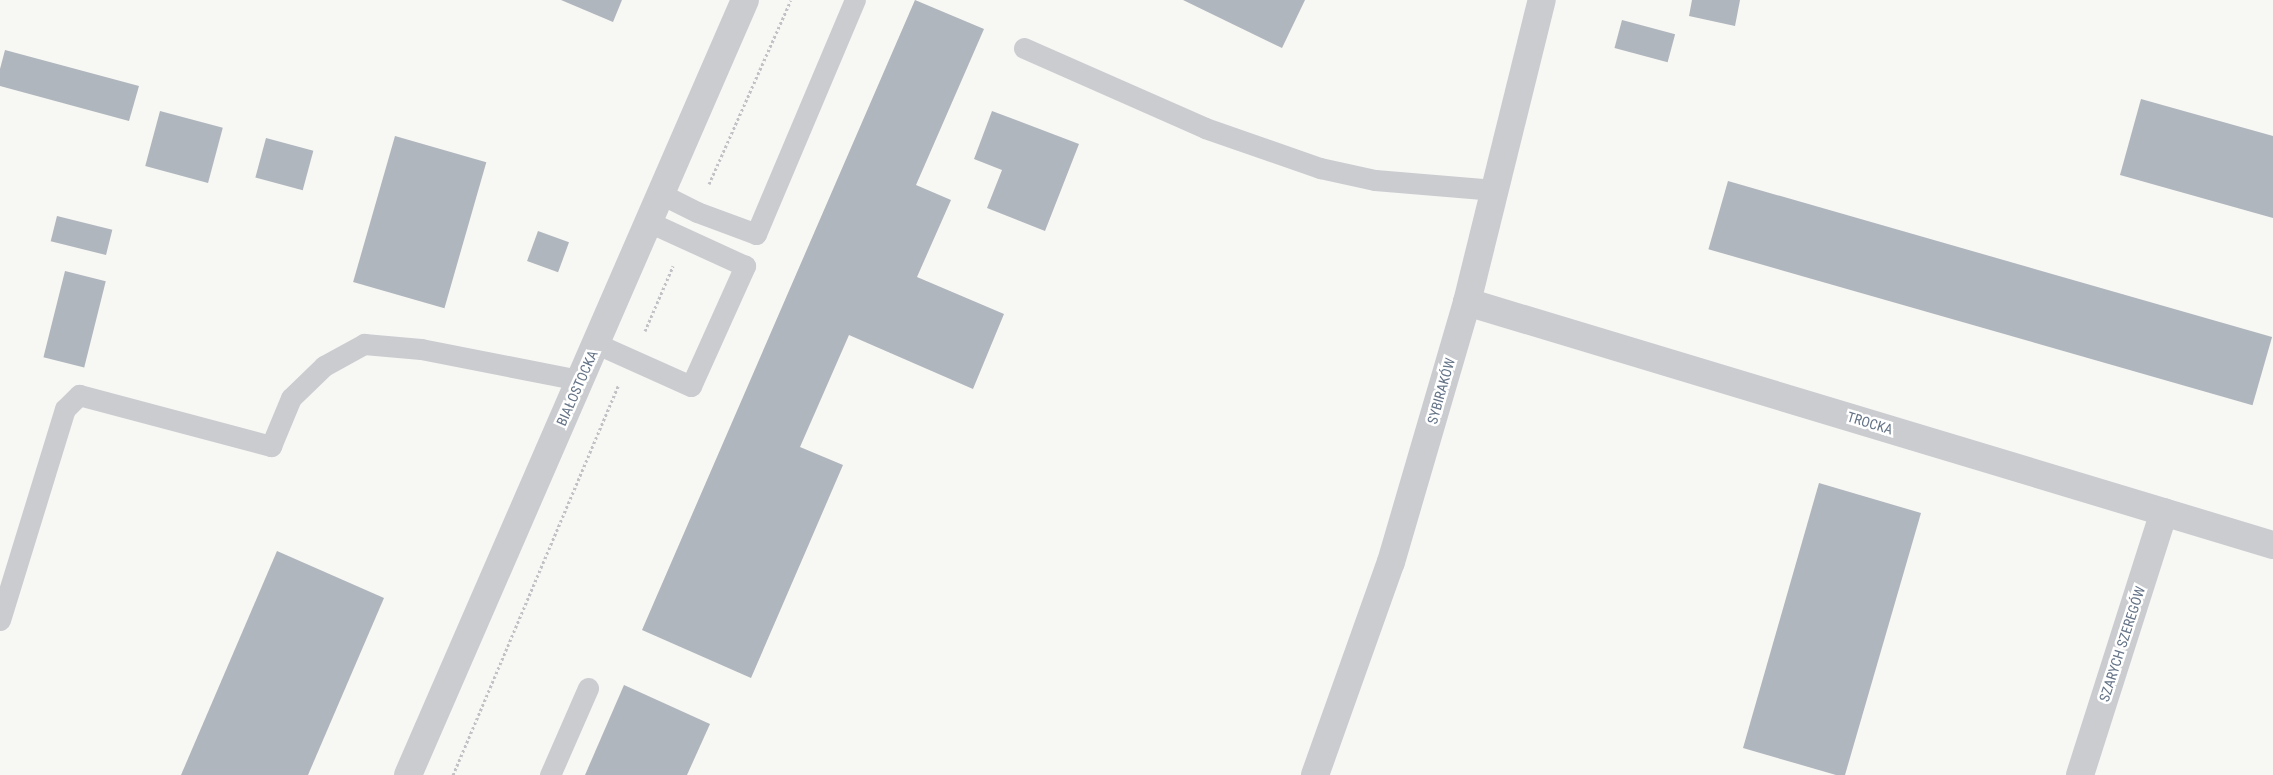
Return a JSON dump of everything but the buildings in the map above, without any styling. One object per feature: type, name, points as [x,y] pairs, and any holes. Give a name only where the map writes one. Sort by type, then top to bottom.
[{"type":"street","name":"BIAŁOSTOCKA","points":[[408,775],[745,0]]},
{"type":"street","name":"SYBIRAKÓW","points":[[1315,775],[1391,562],[1467,302],[1542,0]]},
{"type":"street","name":"TROCKA","points":[[1467,302],[2273,545]]},
{"type":"street","name":"SZARYCH SZEREGÓW","points":[[2080,775],[2164,512]]},
{"type":"lane","points":[[661,194],[696,212],[756,234],[855,0]]},
{"type":"lane","points":[[1024,48],[1205,128],[1320,168],[1376,180],[1495,190]]},
{"type":"lane","points":[[597,344],[691,386],[745,266],[650,222]]},
{"type":"lane","points":[[0,620],[65,409],[80,395],[271,446],[291,398],[324,366],[364,344],[421,349],[579,380]]},
{"type":"lane","points":[[550,775],[588,688]]}]
